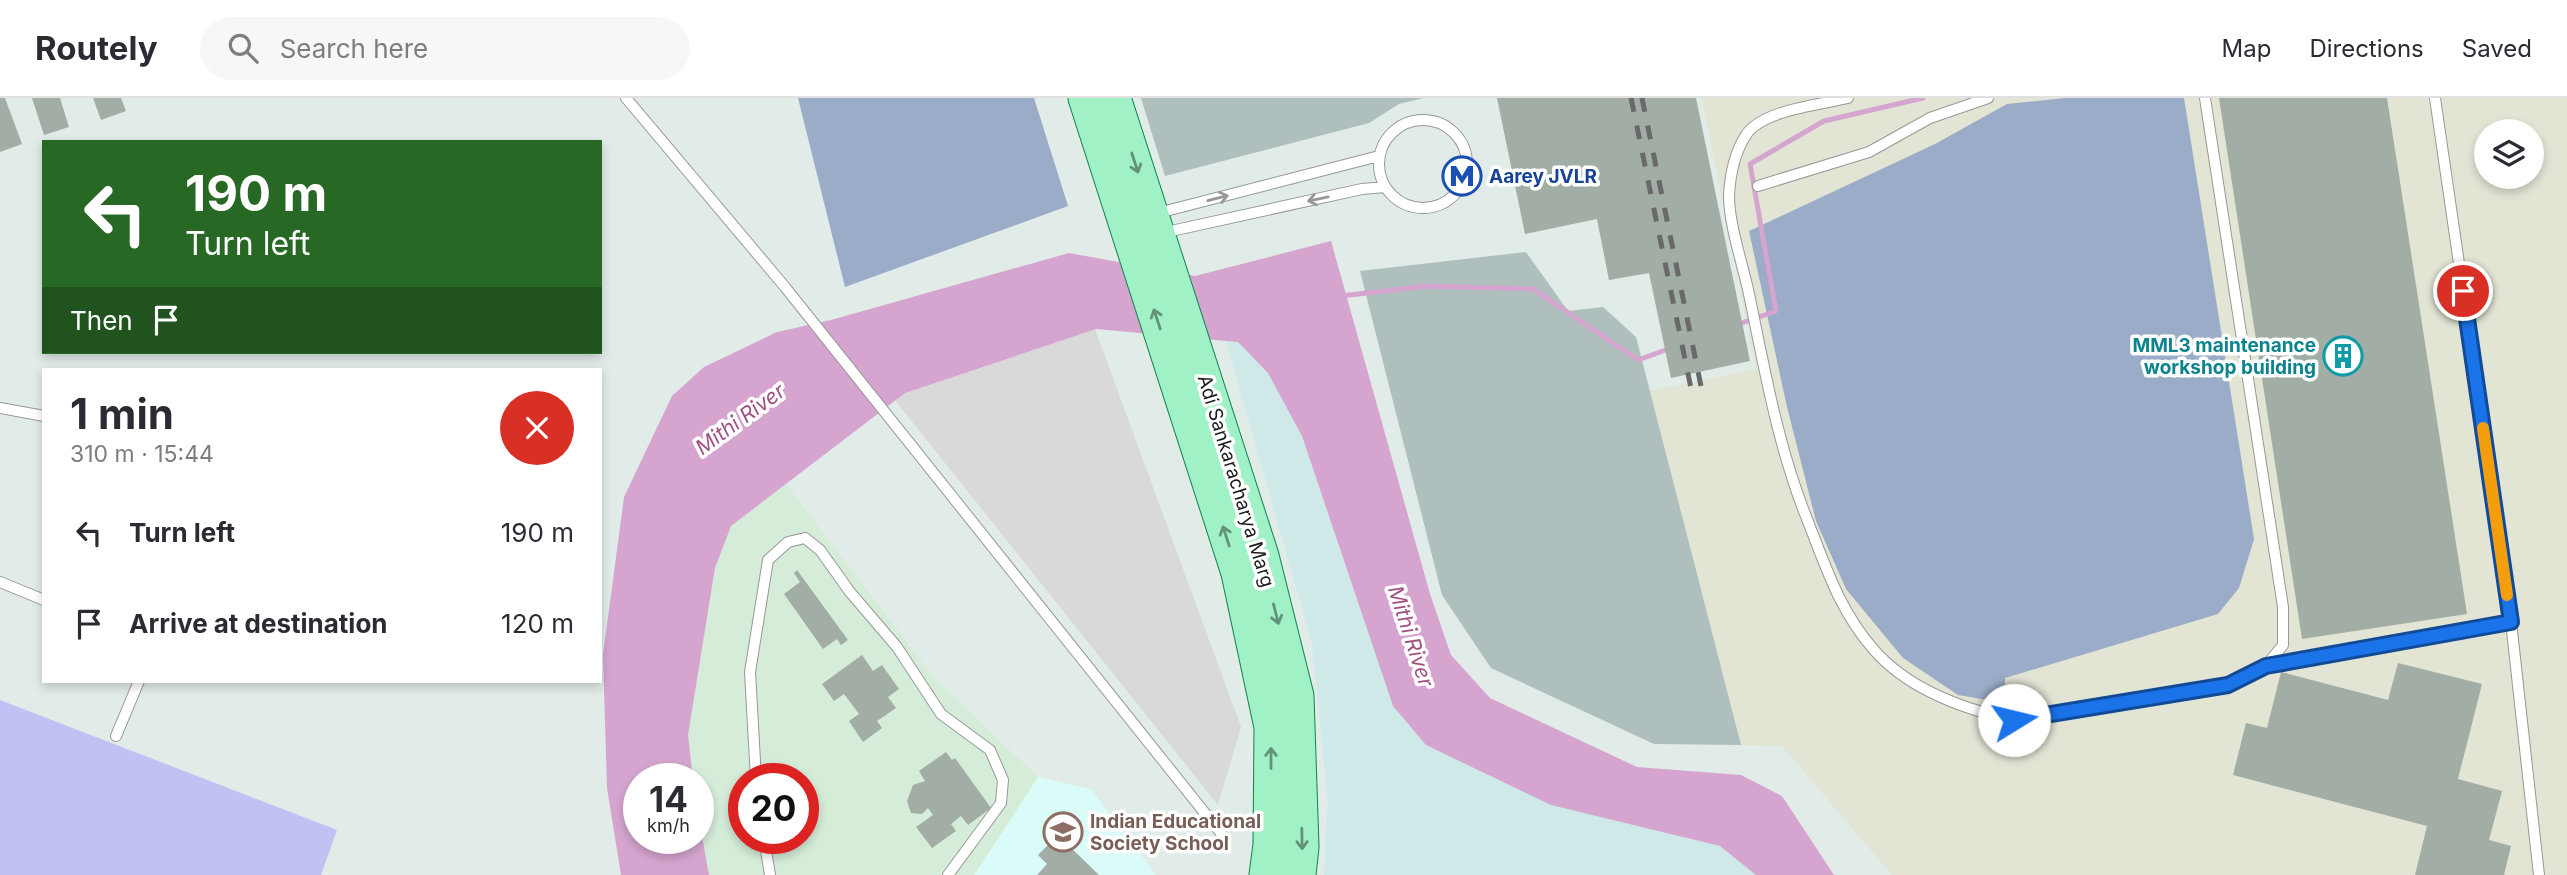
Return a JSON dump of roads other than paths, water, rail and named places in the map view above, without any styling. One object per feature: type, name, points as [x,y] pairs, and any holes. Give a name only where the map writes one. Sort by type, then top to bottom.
[{"type":"main road","name":"Adi Sankaracharya Marg","points":[[1085,98],[1238,573],[1271,727],[1270,845],[1266,875]]},
{"type":"main road","name":"Adi Sankaracharya Marg","points":[[1114,98],[1262,556],[1297,696],[1302,847],[1299,875]]},
{"type":"lane","points":[[626,98],[785,287],[1224,837]]},
{"type":"lane","points":[[1848,98],[1763,118],[1747,134],[1737,155],[1729,198],[1777,430],[1795,492],[1833,590],[1876,652],[1917,684],[1964,707],[2014,720],[2228,685],[2266,666],[2511,622]]},
{"type":"lane","points":[[1758,187],[1869,152],[1930,118],[1988,98]]},
{"type":"lane","points":[[2205,98],[2283,607],[2283,645],[2266,666]]},
{"type":"lane","points":[[2435,98],[2511,622],[2539,875]]},
{"type":"lane","points":[[1414,120],[1435,121],[1453,132],[1465,150],[1463,181],[1451,198],[1442,204],[1421,208],[1410,206],[1392,195],[1385,187],[1381,178],[1379,156],[1387,137],[1414,120]]},
{"type":"lane","points":[[1155,224],[1379,156]]},
{"type":"lane","points":[[1155,224],[1385,187]]},
{"type":"lane","points":[[0,408],[42,416]]},
{"type":"lane","points":[[754,763],[751,671],[768,560],[788,542],[805,538],[820,550],[850,592],[897,647],[941,714],[989,750],[1003,780],[1001,803],[948,875]]},
{"type":"lane","points":[[0,582],[42,599]]},
{"type":"lane","points":[[116,736],[138,683]]},
{"type":"lane","points":[[766,854],[769,875]]},
{"type":"water","name":"Mithi River","points":[[1331,241],[1430,594],[1451,655],[1490,698],[1637,767],[1741,775],[1782,796],[1834,875],[1756,875],[1720,846],[1551,805],[1426,745],[1393,706],[1302,436],[1268,373],[1238,342],[1096,329],[905,393],[731,526],[715,568],[688,735],[691,763],[623,763],[623,854],[705,854],[709,875],[621,875],[607,788],[603,655],[624,497],[672,396],[704,367],[777,332],[831,320],[1069,253],[1195,276]]},
{"type":"waterway","points":[[1736,325],[1776,311],[1750,164],[1824,121],[1923,98]]},
{"type":"waterway","points":[[1341,296],[1428,286],[1533,289],[1638,360],[1671,348]]},
{"type":"railway","points":[[1631,98],[1692,393]]},
{"type":"railway","points":[[1642,98],[1702,391]]},
{"type":"place","name":"Aarey JVLR","points":[[1462,176]]},
{"type":"place","name":"MML3 maintenance workshop building","points":[[2343,356]]},
{"type":"place","name":"Indian Educational Society School","points":[[1063,832]]}]
